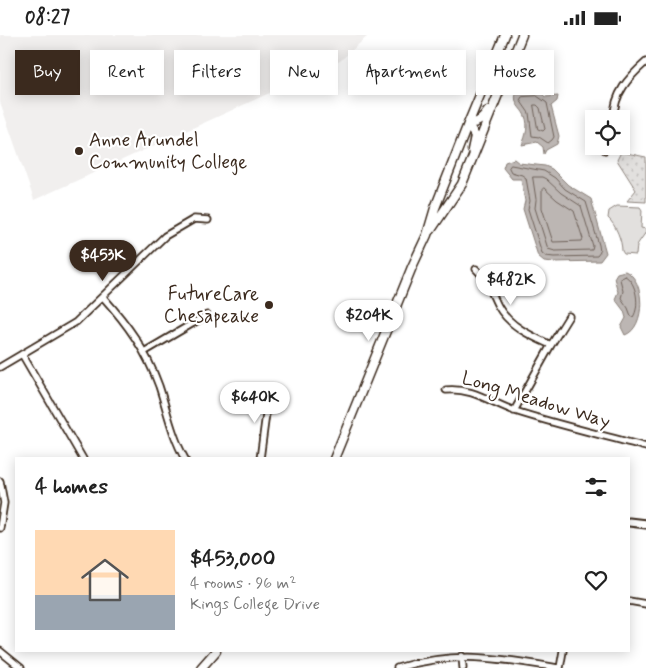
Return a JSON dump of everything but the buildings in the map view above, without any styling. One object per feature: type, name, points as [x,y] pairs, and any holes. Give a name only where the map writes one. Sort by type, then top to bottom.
[{"type":"main road","points":[[335,457],[412,267],[427,235],[435,208],[505,35]]},
{"type":"main road","points":[[516,50],[522,35]]},
{"type":"main road","points":[[468,124],[477,123],[483,118],[497,95]]},
{"type":"main road","points":[[427,235],[462,184],[498,95]]},
{"type":"main road","points":[[462,184],[474,144],[474,131],[468,124]]},
{"type":"main road","points":[[201,668],[215,652]]},
{"type":"street","points":[[616,110],[618,96],[624,85],[646,62]]},
{"type":"street","points":[[0,367],[76,322],[165,236],[194,219],[208,220]]},
{"type":"street","points":[[476,269],[485,277],[498,307],[512,323],[526,333],[551,345]]},
{"type":"street","points":[[103,297],[128,325],[144,352],[159,387],[175,438],[184,457]]},
{"type":"street","points":[[144,352],[207,315]]},
{"type":"street","points":[[514,411],[569,316]]},
{"type":"street","points":[[22,354],[82,457]]},
{"type":"street","name":"Long Meadow Way","points":[[446,390],[458,389],[468,391],[514,411],[646,447]]},
{"type":"street","points":[[260,457],[266,414],[265,392]]},
{"type":"street","points":[[0,481],[4,503],[0,528]]},
{"type":"street","points":[[630,522],[646,524]]},
{"type":"street","points":[[630,601],[646,604]]},
{"type":"street","points":[[0,651],[21,668]]},
{"type":"street","points":[[397,668],[433,659],[462,656],[509,660],[560,668],[563,652]]},
{"type":"street","points":[[462,656],[462,668]]},
{"type":"shaded area","name":"Anne Arundel Community College","points":[[0,35],[369,35],[352,50],[348,50],[348,54],[338,62],[338,50],[270,50],[270,93],[34,200],[0,102]]},
{"type":"shaded area","points":[[630,154],[646,157],[646,202],[627,201],[636,190],[617,160],[620,155]]},
{"type":"shaded area","points":[[617,206],[640,207],[642,210],[641,228],[646,229],[646,232],[637,245],[636,255],[624,254],[618,233],[608,218],[609,211]]},
{"type":"water","points":[[516,95],[558,96],[557,101],[551,106],[559,136],[557,144],[546,150],[544,154],[543,147],[537,142],[522,145],[527,123],[525,116],[516,103]]},
{"type":"water","points":[[514,159],[519,163],[545,166],[552,169],[568,185],[591,199],[606,253],[600,261],[554,262],[544,261],[538,256],[523,209],[525,201],[521,179],[512,179],[503,168],[505,162]]},
{"type":"water","points":[[625,271],[637,283],[641,303],[637,323],[632,331],[625,335],[621,327],[626,318],[624,311],[615,299],[618,292],[614,278],[617,273]]},
{"type":"place","name":"Anne Arundel Community College","points":[[79,151]]},
{"type":"place","name":"FutureCare Chesapeake","points":[[269,305]]}]
